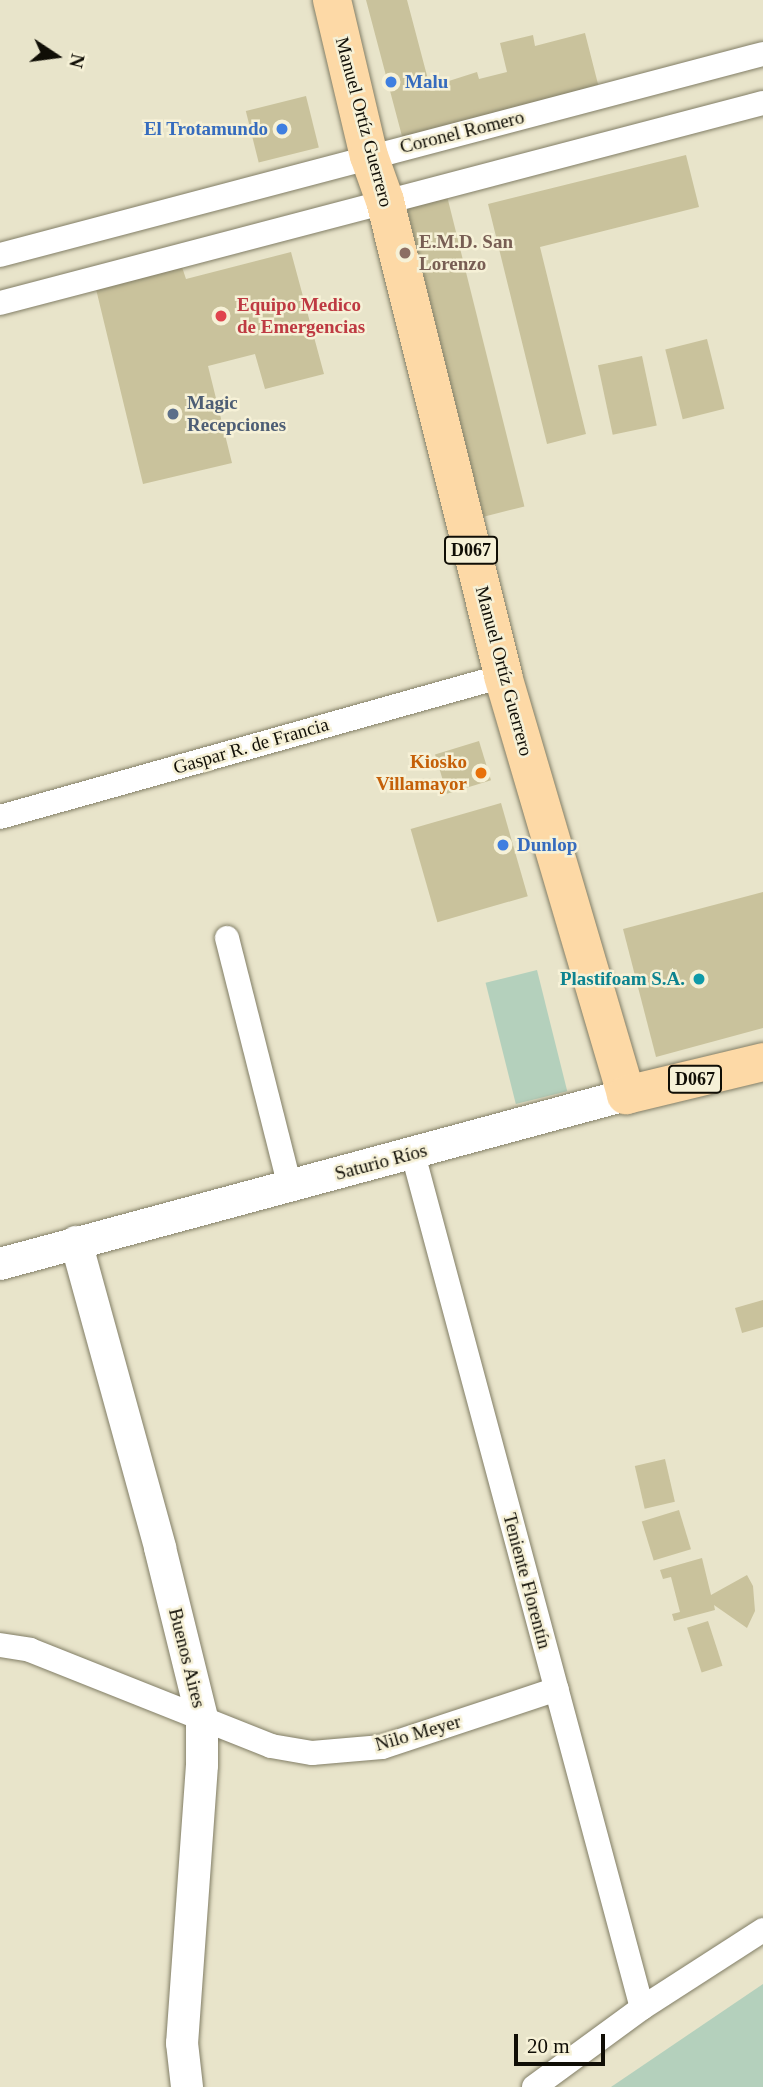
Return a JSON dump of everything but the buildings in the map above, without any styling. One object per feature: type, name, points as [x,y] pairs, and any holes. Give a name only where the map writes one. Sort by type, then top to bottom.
[{"type":"main road","name":"Manuel Ortíz Guerrero","points":[[332,0],[369,156],[385,201],[503,676],[626,1095]]},
{"type":"main road","name":"Saturio Ríos","points":[[626,1095],[763,1062]]},
{"type":"street","name":"Coronel Romero","points":[[0,255],[763,54]]},
{"type":"street","points":[[0,303],[763,103]]},
{"type":"street","name":"Gaspar R. de Francia","points":[[0,817],[503,676]]},
{"type":"street","points":[[227,938],[290,1187]]},
{"type":"street","name":"Saturio Ríos","points":[[0,1265],[76,1242],[290,1187],[626,1095]]},
{"type":"street","name":"Teniente Florentín","points":[[413,1154],[642,2008]]},
{"type":"street","name":"Buenos Aires","points":[[76,1242],[160,1548],[202,1718],[202,1765],[182,2043],[187,2087]]},
{"type":"street","name":"Nilo Meyer","points":[[0,1645],[30,1650],[271,1746],[312,1753],[382,1747],[556,1689]]},
{"type":"street","points":[[534,2087],[642,2008],[763,1930]]},
{"type":"green space","points":[[537,970],[567,1091],[516,1104],[486,983]]},
{"type":"green space","points":[[763,1984],[763,2087],[611,2087]]},
{"type":"place","name":"Malu","points":[[391,82]]},
{"type":"place","name":"El Trotamundo","points":[[282,129]]},
{"type":"place","name":"E.M.D. San Lorenzo","points":[[405,253]]},
{"type":"place","name":"Equipo Medico de Emergencias","points":[[221,316]]},
{"type":"place","name":"Magic Recepciones","points":[[173,414]]},
{"type":"place","name":"Kiosko Villamayor","points":[[481,773]]},
{"type":"place","name":"Dunlop","points":[[503,845]]},
{"type":"place","name":"Plastifoam S.A.","points":[[699,979]]}]
